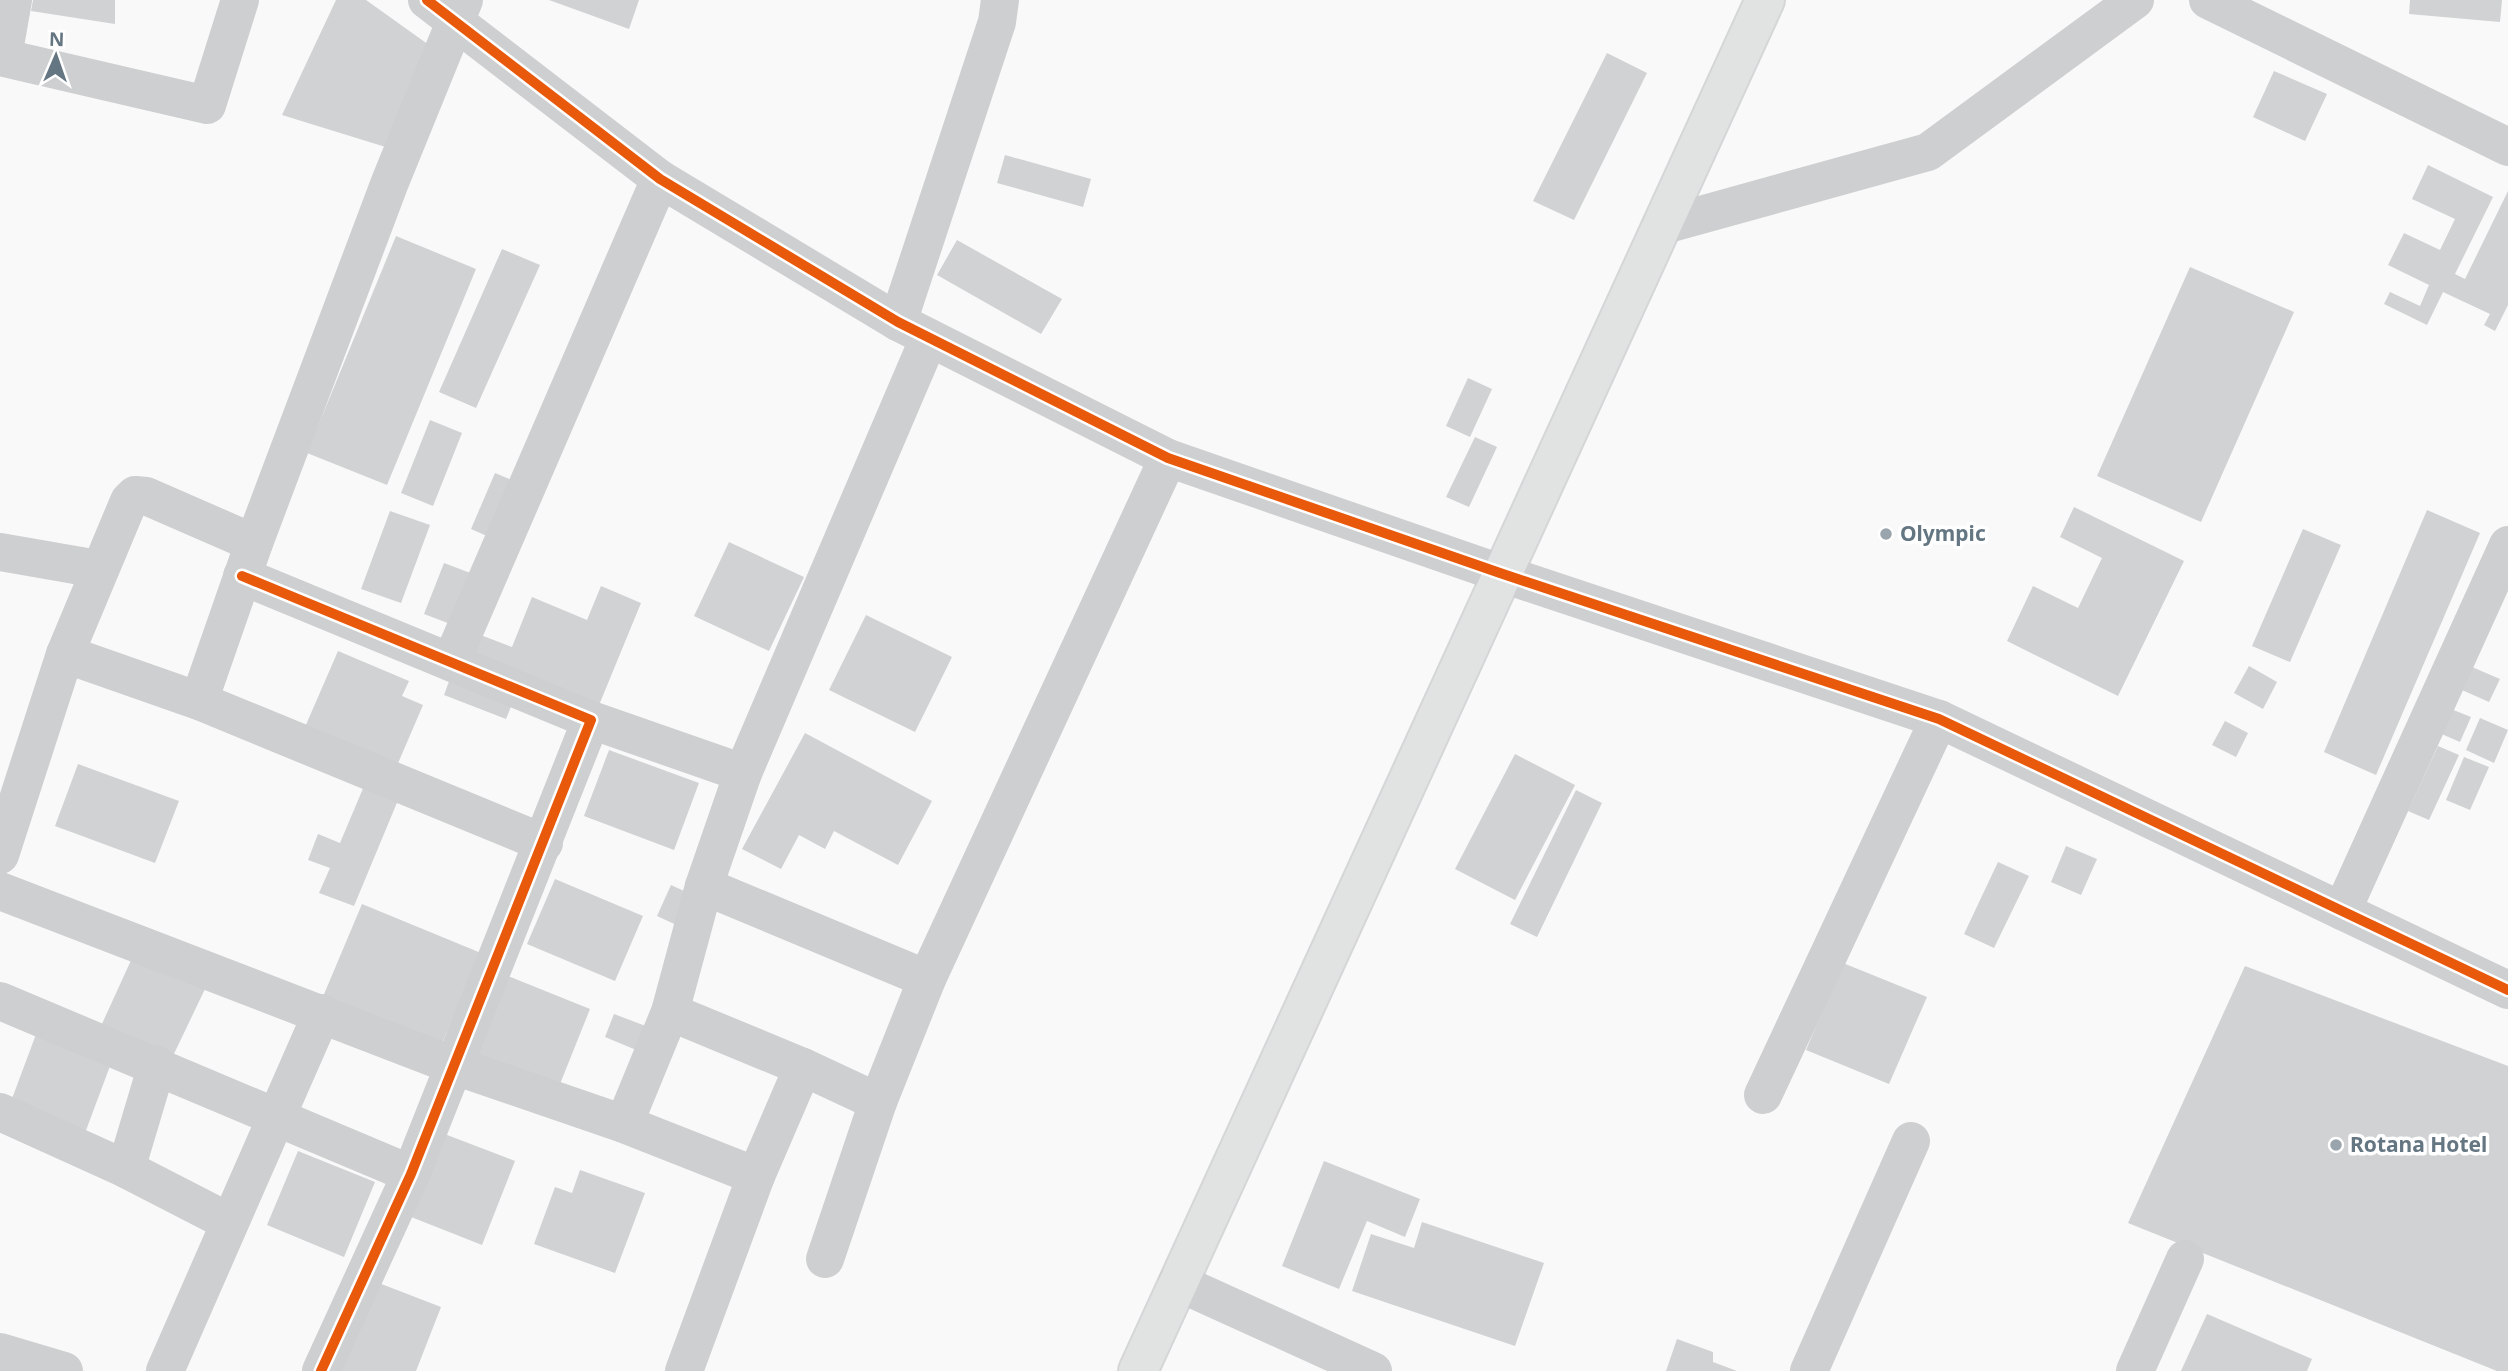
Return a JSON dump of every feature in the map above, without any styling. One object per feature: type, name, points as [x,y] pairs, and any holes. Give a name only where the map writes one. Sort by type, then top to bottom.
[{"type":"main road","points":[[1138,1371],[1500,573],[1765,0]]},
{"type":"street","points":[[13,0],[1,57],[207,105],[240,0]]},
{"type":"street","points":[[624,1124],[670,1012],[704,886],[743,773],[914,330],[997,22],[1000,0]]},
{"type":"street","points":[[1661,226],[1928,152],[2135,0]]},
{"type":"street","points":[[2208,0],[2508,148]]},
{"type":"street","points":[[199,701],[248,560],[390,182],[450,7],[660,179],[914,330],[1168,458],[1500,573],[1939,719],[2508,990]]},
{"type":"street","points":[[451,662],[660,179]]},
{"type":"street","points":[[825,1259],[878,1102],[927,979],[1168,458]]},
{"type":"street","points":[[0,855],[65,654],[98,569],[129,501],[135,495],[146,496],[248,560],[451,662],[591,720],[743,773]]},
{"type":"street","points":[[2342,911],[2508,545]]},
{"type":"street","points":[[0,552],[98,569]]},
{"type":"street","points":[[65,654],[199,701],[544,843]]},
{"type":"street","points":[[1763,1095],[1939,719]]},
{"type":"street","points":[[321,1371],[411,1174],[591,720]]},
{"type":"street","points":[[704,886],[927,979]]},
{"type":"street","points":[[0,891],[455,1066],[624,1124],[756,1176]]},
{"type":"street","points":[[0,1001],[411,1174]]},
{"type":"street","points":[[670,1012],[803,1067],[878,1102]]},
{"type":"street","points":[[165,1371],[322,1013]]},
{"type":"street","points":[[126,1170],[157,1065]]},
{"type":"street","points":[[684,1371],[756,1176],[803,1067]]},
{"type":"street","points":[[0,1112],[126,1170],[229,1222]]},
{"type":"street","points":[[1809,1371],[1911,1142]]},
{"type":"street","points":[[2135,1371],[2185,1259]]},
{"type":"street","points":[[1177,1282],[1373,1371]]},
{"type":"street","points":[[0,1352],[64,1371]]},
{"type":"building","points":[[33,0],[115,0],[115,24],[31,11]]},
{"type":"building","points":[[336,0],[366,0],[436,50],[392,149],[282,115]]},
{"type":"building","points":[[549,0],[639,0],[629,29]]},
{"type":"building","points":[[2410,0],[2502,0],[2500,22],[2409,14]]},
{"type":"building","points":[[1607,53],[1647,73],[1574,220],[1533,201]]},
{"type":"building","points":[[2274,71],[2327,94],[2305,141],[2253,117]]},
{"type":"building","points":[[1005,155],[1091,179],[1083,207],[997,183]]},
{"type":"building","points":[[2428,165],[2493,197],[2455,274],[2465,279],[2508,191],[2508,305],[2495,331],[2484,325],[2490,314],[2443,292],[2427,325],[2384,304],[2390,292],[2420,306],[2429,285],[2388,265],[2404,233],[2440,250],[2455,219],[2412,199]]},
{"type":"building","points":[[396,236],[476,269],[387,485],[307,453]]},
{"type":"building","points":[[957,240],[1062,299],[1041,334],[937,275]]},
{"type":"building","points":[[502,249],[540,265],[476,408],[439,392]]},
{"type":"building","points":[[2190,267],[2294,312],[2201,522],[2097,476]]},
{"type":"building","points":[[1468,378],[1492,389],[1470,437],[1446,426]]},
{"type":"building","points":[[430,420],[462,433],[433,506],[401,493]]},
{"type":"building","points":[[1475,437],[1497,447],[1469,507],[1446,497]]},
{"type":"building","points":[[495,473],[521,484],[496,540],[471,529]]},
{"type":"building","points":[[2074,507],[2184,561],[2118,696],[2007,641],[2033,586],[2078,608],[2102,558],[2060,537]]},
{"type":"building","points":[[2427,510],[2480,533],[2376,775],[2324,752]]},
{"type":"building","points":[[390,511],[430,525],[401,603],[361,589]]},
{"type":"building","points":[[2303,529],[2341,545],[2290,662],[2252,646]]},
{"type":"building","points":[[729,542],[804,577],[769,651],[694,616]]},
{"type":"building","points":[[444,563],[473,574],[453,625],[424,614]]},
{"type":"building","points":[[601,586],[641,603],[597,710],[468,658],[478,634],[512,647],[532,597],[587,620]]},
{"type":"building","points":[[866,615],[952,657],[915,732],[829,690]]},
{"type":"building","points":[[338,651],[409,681],[402,696],[423,705],[396,768],[305,727]]},
{"type":"building","points":[[2249,666],[2277,682],[2263,709],[2234,693]]},
{"type":"building","points":[[2472,667],[2500,679],[2489,702],[2462,690]]},
{"type":"building","points":[[454,668],[517,692],[506,719],[444,695]]},
{"type":"building","points":[[2446,707],[2471,717],[2460,742],[2437,732]]},
{"type":"building","points":[[2480,718],[2508,730],[2494,763],[2466,750]]},
{"type":"building","points":[[2225,721],[2248,733],[2236,757],[2212,745]]},
{"type":"building","points":[[805,733],[932,801],[898,865],[834,831],[825,849],[799,835],[781,869],[742,849]]},
{"type":"building","points":[[2438,746],[2459,755],[2429,820],[2408,811]]},
{"type":"building","points":[[609,750],[699,783],[674,850],[584,816]]},
{"type":"building","points":[[1515,754],[1575,785],[1515,900],[1455,869]]},
{"type":"building","points":[[2464,757],[2489,767],[2470,810],[2446,800]]},
{"type":"building","points":[[78,764],[179,801],[155,863],[55,826]]},
{"type":"building","points":[[367,779],[401,793],[354,906],[319,893],[330,868],[308,860],[318,834],[340,843]]},
{"type":"building","points":[[1576,790],[1602,803],[1537,937],[1510,924]]},
{"type":"building","points":[[2066,846],[2097,859],[2081,895],[2051,882]]},
{"type":"building","points":[[1998,862],[2029,876],[1994,948],[1964,934]]},
{"type":"building","points":[[555,879],[643,916],[615,981],[527,944]]},
{"type":"building","points":[[671,885],[699,898],[685,929],[657,916]]},
{"type":"building","points":[[362,904],[481,953],[440,1048],[322,999]]},
{"type":"building","points":[[133,956],[205,989],[172,1058],[101,1026]]},
{"type":"building","points":[[1843,963],[1927,997],[1889,1084],[1806,1050]]},
{"type":"building","name":"Rotana Hotel","points":[[2245,966],[2508,1066],[2508,1371],[2497,1371],[2128,1223]]},
{"type":"building","points":[[503,974],[590,1009],[558,1089],[471,1054]]},
{"type":"building","points":[[614,1014],[651,1028],[641,1052],[605,1037]]},
{"type":"building","points":[[38,1029],[113,1058],[85,1133],[10,1104]]},
{"type":"building","points":[[434,1130],[515,1161],[482,1245],[401,1213]]},
{"type":"building","points":[[298,1151],[375,1182],[344,1257],[267,1225]]},
{"type":"building","points":[[1324,1161],[1420,1199],[1405,1237],[1367,1221],[1339,1289],[1282,1266]]},
{"type":"building","points":[[580,1170],[645,1193],[615,1273],[534,1244],[555,1187],[572,1193]]},
{"type":"building","points":[[1422,1222],[1544,1263],[1515,1346],[1352,1291],[1371,1234],[1414,1248]]},
{"type":"building","points":[[371,1280],[441,1307],[416,1371],[335,1371]]},
{"type":"building","points":[[2207,1314],[2312,1359],[2307,1371],[2181,1371]]},
{"type":"building","points":[[1677,1339],[1713,1352],[1713,1362],[1737,1371],[1666,1371]]},
{"type":"cycle path","points":[[427,0],[660,179],[898,322],[1168,458],[1500,573],[1939,719],[2508,990]]},
{"type":"cycle path","points":[[242,576],[591,720],[411,1174],[321,1371]]},
{"type":"place","name":"Olympic","points":[[1886,534]]},
{"type":"place","name":"Rotana Hotel","points":[[2336,1145]]}]
